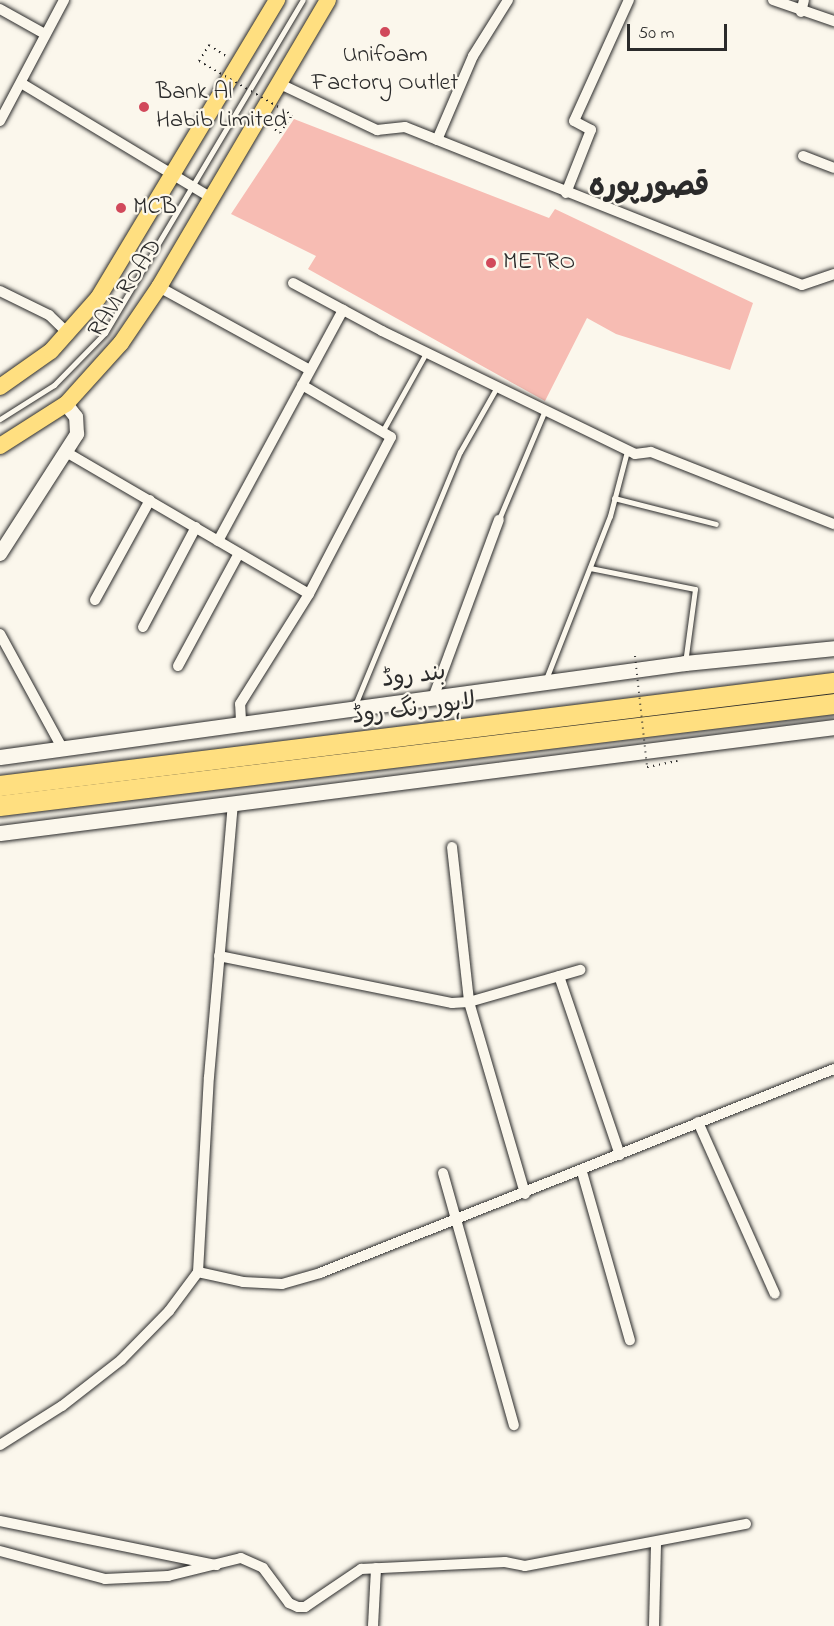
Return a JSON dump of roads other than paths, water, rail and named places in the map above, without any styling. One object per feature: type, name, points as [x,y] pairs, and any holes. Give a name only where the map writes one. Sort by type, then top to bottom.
[{"type":"highway","name":"لاہور رنگ روڈ","points":[[0,786],[834,683]]},
{"type":"highway","name":"لاہور رنگ روڈ","points":[[0,806],[834,704]]},
{"type":"main road","name":"RAVI ROAD","points":[[0,387],[39,362],[69,334],[98,298],[277,0]]},
{"type":"main road","name":"RAVI ROAD","points":[[0,446],[66,404],[95,376],[159,288],[328,0]]},
{"type":"main road","name":"بند روڈ","points":[[0,757],[61,746],[354,706],[434,698],[685,663],[834,648]]},
{"type":"main road","points":[[0,833],[834,727]]},
{"type":"street","points":[[0,121],[64,0]]},
{"type":"street","points":[[437,140],[473,56],[508,0]]},
{"type":"street","points":[[566,193],[591,130],[574,121],[629,0]]},
{"type":"street","points":[[773,0],[801,12],[834,21]]},
{"type":"street","points":[[801,12],[804,0]]},
{"type":"street","points":[[0,9],[45,34]]},
{"type":"street","points":[[21,83],[174,172],[213,199]]},
{"type":"street","points":[[278,83],[378,130],[405,127],[802,285],[834,274]]},
{"type":"street","points":[[802,156],[834,168]]},
{"type":"street","points":[[293,283],[426,352],[635,454],[651,452],[834,524]]},
{"type":"street","points":[[159,288],[310,370]]},
{"type":"street","points":[[0,291],[49,315],[69,334]]},
{"type":"street","points":[[218,541],[343,310]]},
{"type":"street","points":[[241,721],[240,704],[309,594],[391,437],[302,385]]},
{"type":"street","points":[[0,554],[66,452],[78,426],[66,404]]},
{"type":"street","points":[[66,452],[309,594]]},
{"type":"street","points":[[95,600],[150,500]]},
{"type":"street","points":[[434,698],[499,520]]},
{"type":"street","points":[[143,627],[196,527]]},
{"type":"street","points":[[178,666],[239,553]]},
{"type":"street","points":[[0,634],[61,746]]},
{"type":"street","points":[[0,1445],[62,1406],[121,1360],[170,1311],[198,1272],[219,956],[233,802]]},
{"type":"street","points":[[452,847],[469,1002],[525,1194]]},
{"type":"street","points":[[219,956],[438,1002],[469,1002],[580,970]]},
{"type":"street","points":[[559,976],[620,1155]]},
{"type":"street","points":[[198,1272],[243,1282],[282,1284],[320,1273],[582,1172],[698,1122],[834,1069]]},
{"type":"street","points":[[698,1122],[775,1294]]},
{"type":"street","points":[[582,1172],[630,1340]]},
{"type":"street","points":[[443,1173],[514,1425]]},
{"type":"street","points":[[0,1521],[218,1565]]},
{"type":"street","points":[[0,1551],[105,1580],[168,1576],[241,1558],[253,1562],[298,1607],[327,1593],[351,1574],[376,1568],[505,1562],[525,1566],[746,1524]]},
{"type":"street","points":[[654,1626],[656,1542]]},
{"type":"street","points":[[373,1626],[376,1568]]},
{"type":"lane","points":[[0,419],[54,386],[105,333],[303,0]]},
{"type":"lane","points":[[382,432],[426,352]]},
{"type":"lane","points":[[354,706],[460,452],[497,387]]},
{"type":"lane","points":[[499,520],[546,410]]},
{"type":"lane","points":[[546,681],[590,568],[614,498],[627,450]]},
{"type":"lane","points":[[614,498],[716,524]]},
{"type":"lane","points":[[590,568],[695,590],[685,663]]},
{"type":"place","name":"Unifoam Factory Outlet","points":[[385,32]]},
{"type":"place","name":"Bank Al Habib Limited","points":[[144,107]]},
{"type":"place","name":"MCB","points":[[121,208]]},
{"type":"place","name":"METRO","points":[[491,263]]},
{"type":"district","name":"قصورپورہ","points":[[649,188]]}]
